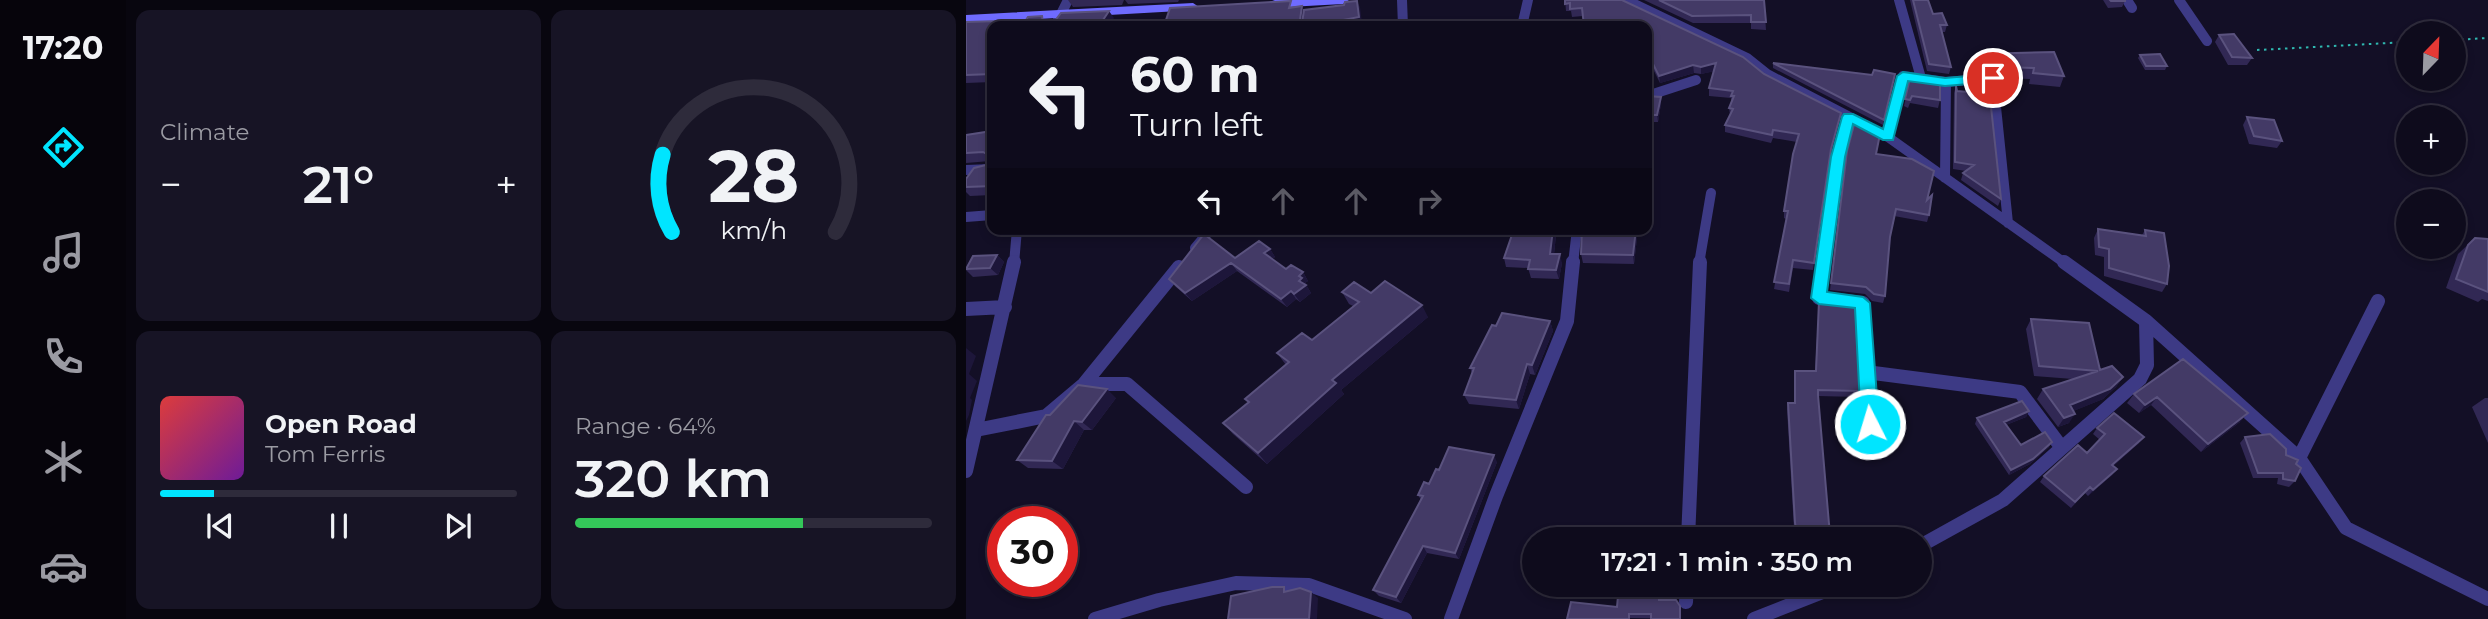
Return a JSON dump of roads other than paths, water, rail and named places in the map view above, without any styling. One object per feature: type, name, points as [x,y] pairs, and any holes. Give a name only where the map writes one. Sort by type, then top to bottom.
[{"type":"main road","points":[[1262,4],[1343,0]]},
{"type":"main road","points":[[966,19],[1057,20],[1208,6]]},
{"type":"street","points":[[1057,20],[1068,0]]},
{"type":"street","points":[[1402,0],[1403,21]]},
{"type":"street","points":[[1523,21],[1528,0]]},
{"type":"street","points":[[1626,0],[1747,58],[1768,74],[1888,137],[2146,321],[2298,458],[2346,528],[2488,599]]},
{"type":"street","points":[[1899,0],[1921,78]]},
{"type":"street","points":[[2179,0],[2207,41]]},
{"type":"street","points":[[1888,137],[1903,76],[1945,82],[1993,78],[2008,223]]},
{"type":"street","points":[[1652,94],[1696,80]]},
{"type":"street","points":[[1945,82],[1945,178]]},
{"type":"street","points":[[1849,117],[1838,157],[1819,298],[1863,303],[1870,424]]},
{"type":"street","points":[[966,170],[987,169]]},
{"type":"street","points":[[1688,527],[1696,278],[1711,192]]},
{"type":"street","points":[[966,217],[987,215]]},
{"type":"street","points":[[966,470],[1013,273],[1016,235]]},
{"type":"street","points":[[976,430],[1046,416],[1084,384],[1206,235]]},
{"type":"street","points":[[1451,619],[1496,496],[1567,321],[1576,235]]},
{"type":"street","points":[[2298,458],[2378,301]]},
{"type":"street","points":[[966,309],[1005,307]]},
{"type":"street","points":[[1932,539],[2003,500],[2140,379],[2147,365],[2146,321]]},
{"type":"street","points":[[1866,372],[2020,392],[2062,448]]},
{"type":"street","points":[[1084,384],[1127,384],[1246,487]]},
{"type":"street","points":[[1095,619],[1159,600],[1236,583],[1309,585],[1405,619]]},
{"type":"street","points":[[1686,597],[1686,602]]},
{"type":"street","points":[[1754,619],[1810,597]]}]
